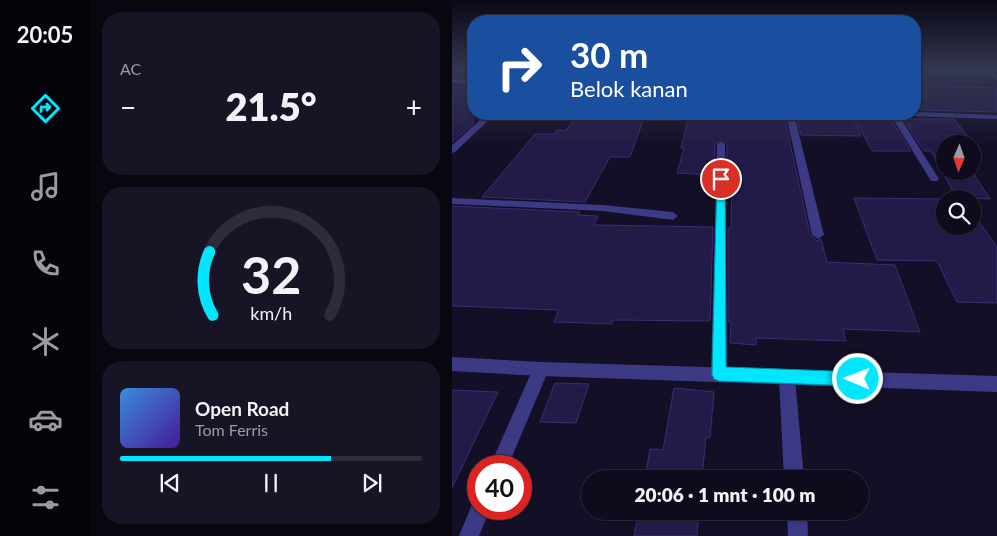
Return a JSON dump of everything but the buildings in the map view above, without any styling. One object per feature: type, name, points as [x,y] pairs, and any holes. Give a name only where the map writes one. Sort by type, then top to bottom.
[{"type":"street","points":[[921,114],[996,116]]},
{"type":"street","points":[[453,149],[484,120]]},
{"type":"street","points":[[791,120],[818,235]]},
{"type":"street","points":[[898,120],[934,179]]},
{"type":"street","points":[[719,374],[722,219],[721,144]]},
{"type":"street","points":[[452,201],[602,208],[674,216]]},
{"type":"street","points":[[452,364],[541,369],[996,384]]},
{"type":"street","points":[[504,455],[541,369]]},
{"type":"street","points":[[787,378],[793,470]]},
{"type":"street","points":[[468,536],[475,520]]},
{"type":"street","points":[[797,520],[798,536]]},
{"type":"route","points":[[721,179],[719,374],[787,378],[858,379]]}]
